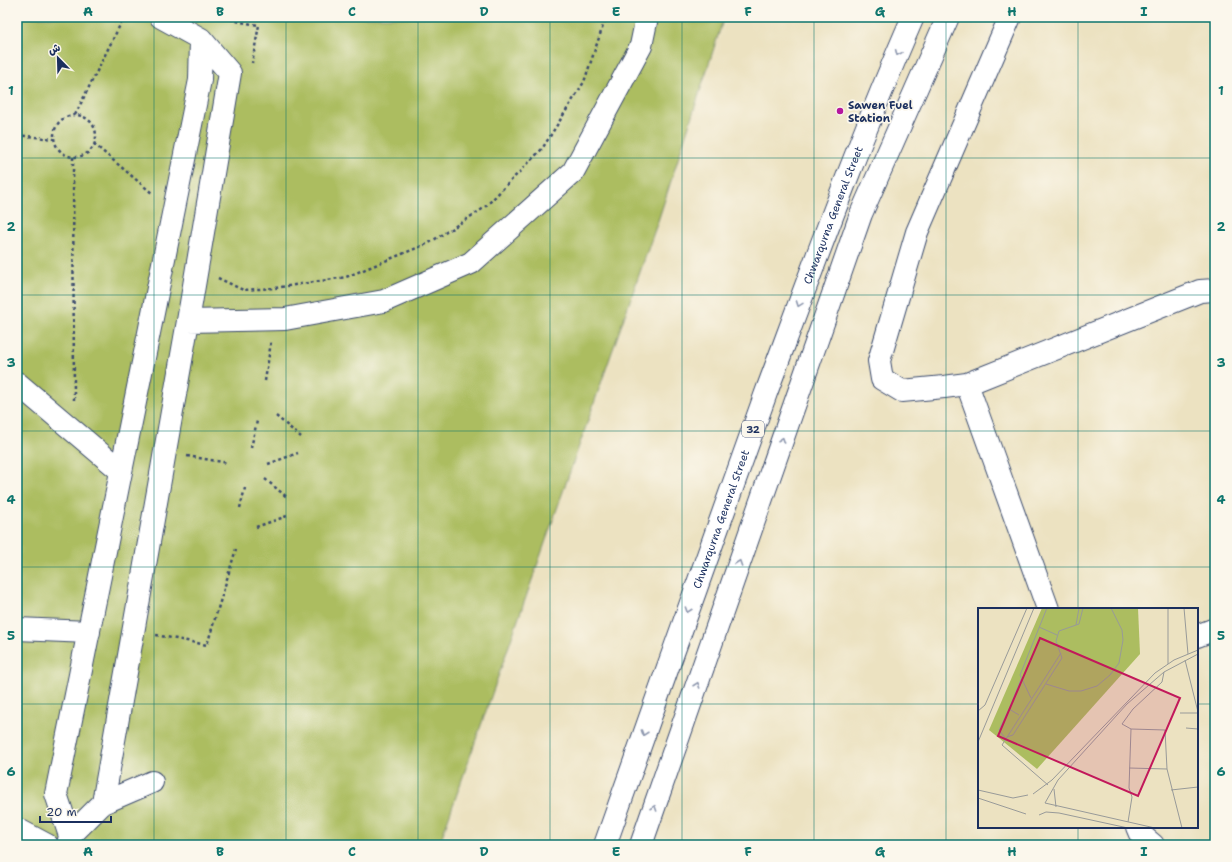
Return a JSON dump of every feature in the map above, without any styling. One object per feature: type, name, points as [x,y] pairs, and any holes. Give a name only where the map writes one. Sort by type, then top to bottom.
[{"type":"main road","points":[[103,803],[230,74],[201,39],[161,17]]},
{"type":"main road","points":[[188,321],[285,318],[384,301],[471,262],[573,172],[641,46],[647,17]]},
{"type":"main road","name":"Chwarqurna General Street","points":[[605,845],[699,577],[829,221],[913,17]]},
{"type":"main road","points":[[641,845],[861,214],[948,17]]},
{"type":"main road","points":[[1010,17],[917,232],[879,360],[882,379],[902,391],[944,388],[967,384],[1200,291],[1215,290]]},
{"type":"main road","points":[[69,841],[56,794],[200,80],[201,39]]},
{"type":"main road","points":[[17,384],[121,471]]},
{"type":"main road","points":[[967,384],[1048,608]]},
{"type":"main road","points":[[17,629],[89,632]]},
{"type":"main road","points":[[1198,636],[1215,629]]},
{"type":"main road","points":[[69,841],[103,803],[152,782]]},
{"type":"main road","points":[[1137,828],[1140,834],[1153,845]]},
{"type":"main road","points":[[17,829],[47,845]]},
{"type":"path","points":[[76,116],[124,17]]},
{"type":"path","points":[[214,277],[242,290],[275,288],[346,277],[429,243],[484,208],[542,149],[584,82],[606,17]]},
{"type":"path","points":[[68,116],[76,116],[82,117],[92,125],[95,131],[94,144],[86,154],[73,157],[60,152],[56,146],[54,132],[57,125],[62,120],[68,116]]},
{"type":"path","points":[[17,135],[54,139]]},
{"type":"path","points":[[94,144],[174,211]]},
{"type":"path","points":[[73,157],[74,431]]},
{"type":"path","points":[[265,381],[275,319]]},
{"type":"path","points":[[276,416],[301,437]]},
{"type":"path","points":[[251,448],[257,421]]},
{"type":"path","points":[[268,464],[298,454]]},
{"type":"path","points":[[184,455],[228,463]]},
{"type":"path","points":[[265,480],[288,498]]},
{"type":"path","points":[[240,508],[245,488]]},
{"type":"path","points":[[256,527],[287,516]]},
{"type":"path","points":[[134,631],[207,645],[236,549]]},
{"type":"green space","points":[[17,17],[724,17],[659,218],[439,845],[17,845]]},
{"type":"place","name":"Sawen Fuel Station","points":[[840,111]]}]
